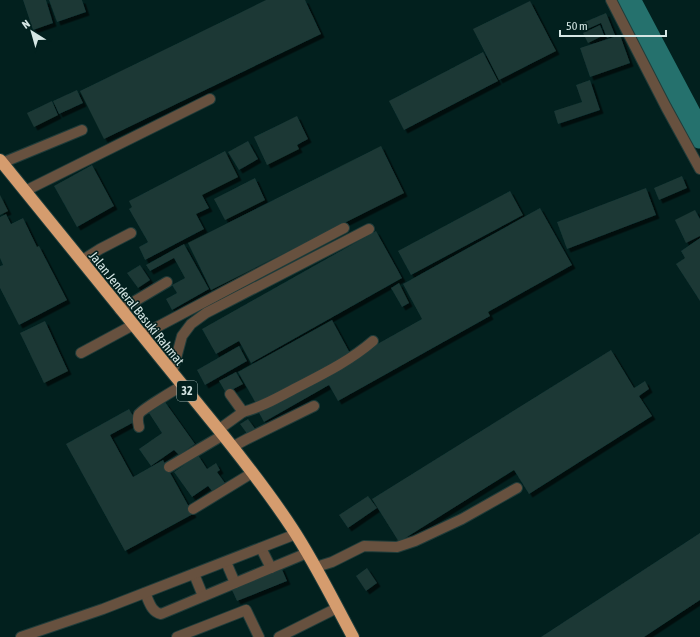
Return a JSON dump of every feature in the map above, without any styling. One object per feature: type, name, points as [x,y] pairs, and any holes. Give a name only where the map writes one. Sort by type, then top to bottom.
[{"type":"highway","name":"Jalan Jenderal Basuki Rahmat","points":[[1,162],[252,473],[296,534],[316,567],[353,637]]},
{"type":"street","points":[[611,0],[700,169]]},
{"type":"street","points":[[25,191],[210,99]]},
{"type":"street","points":[[1,162],[82,130]]},
{"type":"street","points":[[142,335],[344,228]]},
{"type":"street","points":[[172,373],[182,336],[191,324],[206,313],[369,229]]},
{"type":"street","points":[[81,261],[131,233]]},
{"type":"street","points":[[120,310],[167,282]]},
{"type":"street","points":[[81,353],[133,325]]},
{"type":"street","points":[[169,467],[221,433],[243,412],[256,409],[311,380],[359,353],[373,341]]},
{"type":"street","points":[[138,427],[138,416],[141,410],[152,405],[182,386]]},
{"type":"street","points":[[230,394],[243,412]]},
{"type":"street","points":[[232,447],[314,406]]},
{"type":"street","points":[[193,509],[252,473]]},
{"type":"street","points":[[316,567],[332,562],[364,546],[397,547],[415,541],[462,519],[517,488]]},
{"type":"street","points":[[21,637],[103,609],[296,534]]},
{"type":"street","points":[[261,548],[271,568]]},
{"type":"street","points":[[145,593],[153,610],[156,613],[161,614],[307,553]]},
{"type":"street","points":[[226,562],[235,583]]},
{"type":"street","points":[[194,574],[203,596]]},
{"type":"street","points":[[278,637],[337,608]]},
{"type":"street","points":[[177,637],[246,610],[260,637]]},
{"type":"building","points":[[23,0],[46,0],[53,23],[33,30]]},
{"type":"building","points":[[49,0],[82,0],[86,12],[57,22]]},
{"type":"building","points":[[266,0],[305,0],[321,34],[104,139],[80,91]]},
{"type":"building","points":[[530,1],[556,51],[499,80],[473,29]]},
{"type":"building","points":[[606,13],[615,35],[607,38],[601,23],[583,31],[580,24]]},
{"type":"building","points":[[600,25],[604,35],[588,43],[583,33]]},
{"type":"building","points":[[620,35],[630,63],[590,77],[580,48]]},
{"type":"building","points":[[483,52],[498,81],[404,130],[389,101]]},
{"type":"building","points":[[590,80],[600,110],[558,124],[554,111],[582,102],[576,85]]},
{"type":"building","points":[[77,90],[83,103],[59,114],[53,101]]},
{"type":"building","points":[[52,101],[58,115],[34,127],[27,113]]},
{"type":"building","points":[[297,116],[308,139],[297,145],[299,149],[267,165],[254,137]]},
{"type":"building","points":[[248,141],[258,159],[239,170],[228,152]]},
{"type":"building","points":[[381,146],[404,193],[211,290],[188,243]]},
{"type":"building","points":[[225,151],[238,177],[202,195],[209,208],[196,214],[204,229],[145,260],[139,247],[148,242],[129,209],[132,207],[129,201]]},
{"type":"building","points":[[92,165],[114,206],[77,227],[54,186]]},
{"type":"building","points":[[682,176],[687,188],[659,200],[654,188]]},
{"type":"building","points":[[255,178],[265,200],[225,220],[214,199]]},
{"type":"building","points":[[646,188],[656,215],[567,249],[557,222]]},
{"type":"building","points":[[510,191],[523,215],[411,275],[398,251]]},
{"type":"building","points":[[0,195],[8,211],[0,215]]},
{"type":"building","points":[[540,208],[572,265],[488,312],[490,316],[338,401],[329,385],[264,422],[258,411],[422,319],[403,284]]},
{"type":"building","points":[[695,210],[700,219],[700,236],[686,243],[675,220]]},
{"type":"building","points":[[6,214],[11,224],[23,218],[37,247],[39,246],[67,300],[19,325],[0,288],[0,266],[3,265],[0,258],[0,217]]},
{"type":"building","points":[[376,231],[402,278],[251,363],[239,341],[216,354],[202,329]]},
{"type":"building","points":[[700,238],[700,301],[676,264],[685,258],[681,251]]},
{"type":"building","points":[[184,244],[209,289],[172,310],[166,299],[177,293],[172,285],[185,278],[174,258],[150,271],[146,265]]},
{"type":"building","points":[[140,265],[150,280],[138,288],[127,273]]},
{"type":"building","points":[[399,283],[409,303],[402,307],[391,288]]},
{"type":"building","points":[[332,320],[351,355],[258,407],[238,372]]},
{"type":"building","points":[[45,321],[68,371],[44,383],[20,333]]},
{"type":"building","points":[[239,346],[247,361],[205,385],[197,370]]},
{"type":"building","points":[[611,350],[634,388],[645,381],[649,389],[639,396],[652,416],[529,494],[514,470],[399,542],[372,499]]},
{"type":"building","points":[[236,372],[243,384],[226,393],[219,381]]},
{"type":"building","points":[[165,402],[195,444],[179,455],[174,450],[151,466],[139,449],[162,433],[149,413]]},
{"type":"building","points":[[129,409],[136,421],[110,435],[133,477],[163,460],[193,514],[125,551],[66,444]]},
{"type":"building","points":[[248,419],[256,430],[248,435],[240,424]]},
{"type":"building","points":[[198,455],[207,469],[216,463],[220,470],[217,472],[225,483],[212,491],[208,486],[192,497],[174,472]]},
{"type":"building","points":[[368,496],[377,508],[348,528],[339,515]]},
{"type":"building","points":[[700,533],[700,600],[644,637],[541,637]]},
{"type":"building","points":[[281,567],[287,581],[237,601],[231,588]]},
{"type":"building","points":[[367,568],[377,583],[366,591],[356,576]]},
{"type":"waterway","points":[[628,0],[700,136]]}]
